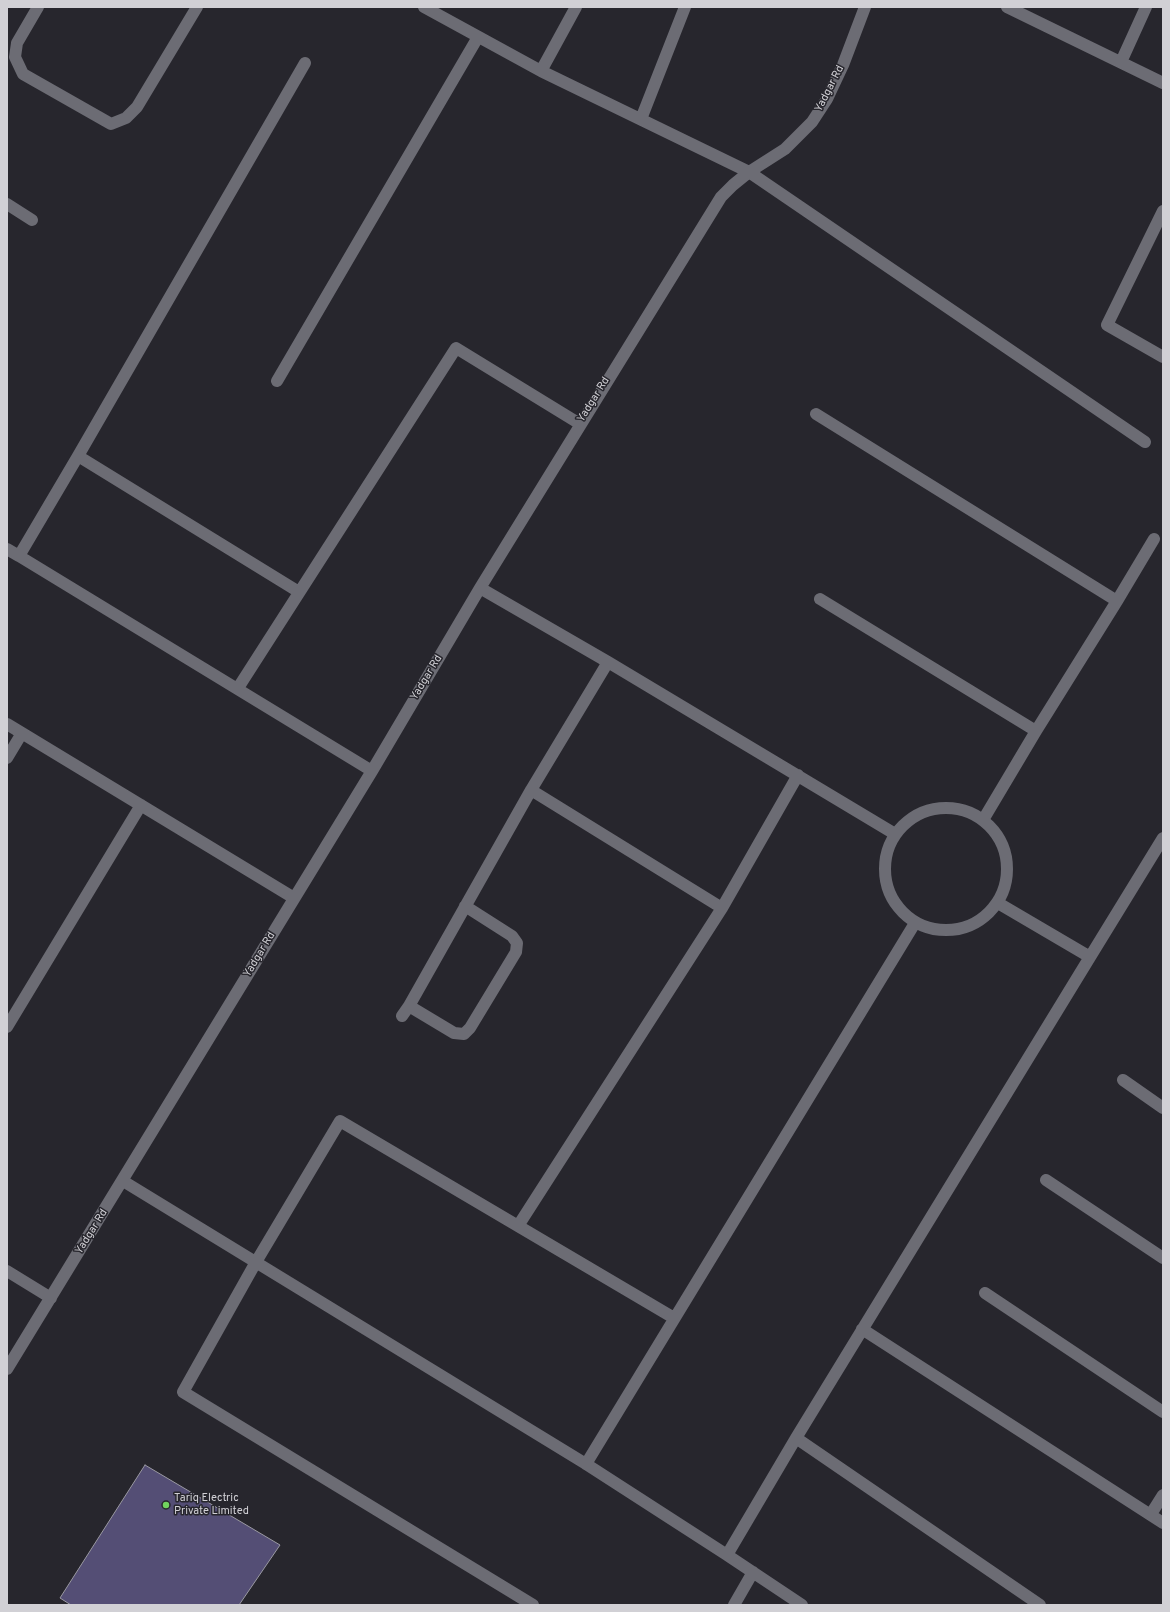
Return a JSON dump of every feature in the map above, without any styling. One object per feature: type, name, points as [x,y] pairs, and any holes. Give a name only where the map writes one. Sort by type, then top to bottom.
[{"type":"street","points":[[38,7],[16,43],[15,57],[23,74],[111,124],[126,118],[137,107],[197,7]]},
{"type":"street","points":[[424,7],[541,71],[749,172],[1145,442]]},
{"type":"street","points":[[541,71],[576,7]]},
{"type":"street","points":[[641,119],[685,7]]},
{"type":"street","name":"Yadgar Rd","points":[[7,1369],[372,771],[480,588],[721,197],[749,172],[785,149],[812,122],[827,99],[843,65],[864,7]]},
{"type":"street","points":[[1007,7],[1163,82]]},
{"type":"street","points":[[1121,62],[1146,7]]},
{"type":"street","points":[[277,381],[478,37]]},
{"type":"street","points":[[19,556],[305,63]]},
{"type":"street","points":[[7,204],[32,220]]},
{"type":"street","points":[[1163,211],[1107,325],[1163,357]]},
{"type":"street","points":[[238,688],[456,348],[580,424]]},
{"type":"street","points":[[816,414],[1117,601]]},
{"type":"street","points":[[78,456],[300,592]]},
{"type":"street","points":[[983,820],[1154,538]]},
{"type":"street","points":[[7,549],[238,688],[372,771]]},
{"type":"street","points":[[480,588],[608,662],[895,834]]},
{"type":"street","points":[[820,599],[1036,731]]},
{"type":"street","points":[[402,1016],[531,790],[608,662]]},
{"type":"street","points":[[7,724],[294,898]]},
{"type":"street","points":[[7,758],[22,733]]},
{"type":"street","points":[[518,1226],[722,908],[798,775]]},
{"type":"street","points":[[531,790],[722,908]]},
{"type":"street","points":[[7,1026],[141,805]]},
{"type":"street","points":[[946,808],[966,811],[983,820],[996,834],[1004,850],[1008,868],[1006,886],[998,903],[986,917],[970,926],[951,931],[933,930],[915,923],[900,910],[892,898],[884,872],[886,852],[895,834],[909,819],[927,811],[946,808]]},
{"type":"street","points":[[727,1554],[796,1438],[1163,838]]},
{"type":"street","points":[[998,903],[1090,957]]},
{"type":"street","points":[[409,1006],[454,1032],[464,1034],[470,1028],[516,952],[517,943],[512,936],[465,906]]},
{"type":"street","points":[[586,1464],[915,923]]},
{"type":"street","points":[[1123,1080],[1163,1108]]},
{"type":"street","points":[[533,1605],[184,1392],[256,1262],[340,1121],[674,1318]]},
{"type":"street","points":[[1046,1180],[1163,1258]]},
{"type":"street","points":[[123,1181],[586,1464],[727,1554],[802,1605]]},
{"type":"street","points":[[7,1271],[51,1298]]},
{"type":"street","points":[[985,1293],[1163,1412]]},
{"type":"street","points":[[862,1330],[1163,1523]]},
{"type":"street","points":[[796,1438],[1040,1605]]},
{"type":"street","points":[[1151,1514],[1163,1495]]},
{"type":"street","points":[[734,1605],[753,1572]]},
{"type":"building","name":"Tariq Electric Private Limited","points":[[145,1465],[280,1545],[239,1605],[71,1605],[60,1598]]},
{"type":"place","name":"Tariq Electric Private Limited","points":[[166,1505]]}]
